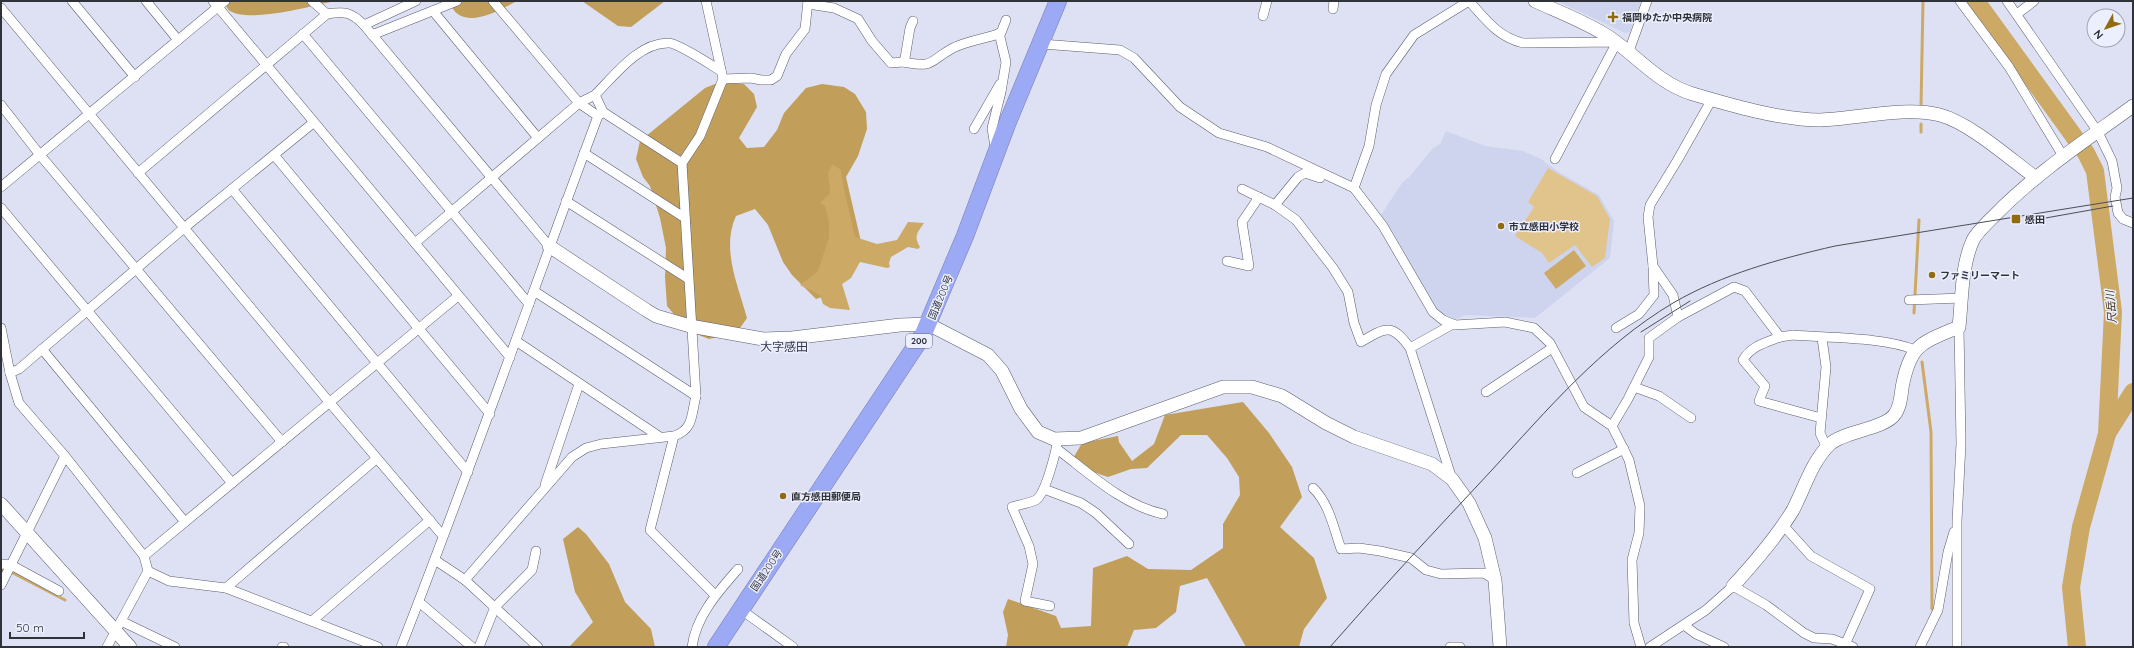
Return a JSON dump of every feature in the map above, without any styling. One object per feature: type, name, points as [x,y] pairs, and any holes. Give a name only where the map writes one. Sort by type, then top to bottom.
[{"type":"highway","name":"国道200号","points":[[716,647],[883,398],[928,324],[965,236],[996,153],[1042,44],[1058,1]]},
{"type":"street","points":[[72,1],[135,77]]},
{"type":"street","points":[[146,1],[178,40]]},
{"type":"street","points":[[312,1],[327,14]]},
{"type":"street","points":[[364,25],[416,1]]},
{"type":"street","points":[[372,35],[457,1]]},
{"type":"street","points":[[493,1],[579,103],[682,162]]},
{"type":"street","points":[[465,580],[572,457],[586,448],[674,436],[684,432],[688,428],[696,396],[690,326],[682,162],[700,136],[722,75],[706,1]]},
{"type":"street","points":[[1263,16],[1267,1]]},
{"type":"street","points":[[1354,188],[1369,146],[1376,105],[1386,74],[1414,35],[1469,1],[1494,28],[1508,39],[1523,43],[1617,42]]},
{"type":"street","points":[[1535,1],[1617,42],[1658,78],[1672,86],[1712,99],[1785,117],[1819,120],[1908,112],[1924,112],[1941,115],[1978,135],[2036,178]]},
{"type":"street","points":[[1629,51],[1647,1]]},
{"type":"street","points":[[1960,1],[2009,67],[2063,156]]},
{"type":"street","points":[[2007,1],[2098,132],[2112,160],[2117,188],[2115,197],[2118,213],[2123,219],[2133,223]]},
{"type":"street","points":[[2017,14],[2034,1]]},
{"type":"street","points":[[415,243],[579,103],[595,95],[633,58],[646,49],[670,43],[722,75],[771,80],[777,76],[786,54],[805,29],[808,2],[834,8],[858,19],[872,41],[891,63],[902,62],[920,65],[932,64],[953,48],[999,33]]},
{"type":"street","points":[[1,187],[135,77],[219,3],[266,65],[313,123],[510,357]]},
{"type":"street","points":[[1,8],[376,459],[443,536]]},
{"type":"street","points":[[432,11],[538,138]]},
{"type":"street","points":[[138,173],[327,14],[342,12],[355,16],[549,246],[646,310],[656,316],[690,326],[763,339],[792,338],[900,325],[928,324],[988,355],[1002,371],[1021,410],[1038,432],[1057,444],[1122,498],[1145,510],[1163,514]]},
{"type":"street","points":[[996,153],[992,128],[1006,62],[999,33],[1006,20]]},
{"type":"street","points":[[902,62],[910,28],[914,21]]},
{"type":"street","points":[[303,34],[529,304]]},
{"type":"street","points":[[1555,159],[1617,42]]},
{"type":"street","points":[[1042,44],[1120,50],[1134,58],[1180,107],[1219,133],[1267,147],[1354,188],[1384,226],[1433,312],[1443,320],[1453,324],[1505,322],[1534,328],[1550,342],[1584,407],[1612,426],[1624,449],[1636,484],[1640,506],[1639,533],[1632,560],[1634,623],[1641,647]]},
{"type":"street","points":[[974,129],[1003,80]]},
{"type":"street","points":[[401,647],[490,414],[549,246],[600,114],[595,95]]},
{"type":"street","points":[[1616,328],[1639,314],[1652,299],[1655,287],[1652,279],[1653,266],[1648,217],[1650,205],[1678,161],[1712,99]]},
{"type":"street","points":[[1,105],[40,155],[135,270],[282,442]]},
{"type":"street","points":[[1957,647],[1957,521],[1961,444],[1959,327],[1968,252],[1973,239],[2007,203],[2063,156],[2133,106]]},
{"type":"street","points":[[10,373],[19,369],[184,228],[313,123]]},
{"type":"street","points":[[584,153],[685,218]]},
{"type":"street","points":[[274,155],[490,414]]},
{"type":"street","points":[[1275,205],[1298,177],[1305,173],[1343,186],[1354,188]]},
{"type":"street","points":[[232,189],[468,472]]},
{"type":"street","points":[[1242,189],[1275,205],[1296,220],[1334,268],[1348,292],[1354,323],[1361,342],[1380,331],[1391,330],[1399,334],[1410,348],[1452,479],[1469,503],[1486,538],[1495,580],[1500,647]]},
{"type":"street","points":[[1226,261],[1249,266],[1242,222],[1259,197]]},
{"type":"street","points":[[566,201],[688,278]]},
{"type":"street","points":[[1,208],[232,483]]},
{"type":"street","points":[[1653,266],[1673,295],[1678,317]]},
{"type":"street","points":[[1612,426],[1649,357],[1649,338],[1678,317],[1734,287],[1745,291],[1780,337]]},
{"type":"street","points":[[534,292],[696,396]]},
{"type":"street","points":[[144,556],[458,296]]},
{"type":"street","points":[[1913,300],[1962,298]]},
{"type":"street","points":[[1410,348],[1453,324]]},
{"type":"street","points":[[1650,647],[1706,610],[1733,586],[1765,550],[1783,525],[1819,456],[1839,438],[1890,420],[1895,415],[1898,408],[1906,368],[1915,350],[1927,340],[1959,327]]},
{"type":"street","points":[[1,328],[10,373],[19,403],[64,456],[144,556],[148,571],[108,647]]},
{"type":"street","points":[[1821,418],[1759,401],[1765,386],[1742,360],[1754,347],[1780,337],[1793,335],[1878,342],[1905,346],[1915,350]]},
{"type":"street","points":[[1822,338],[1826,367],[1820,433],[1827,448]]},
{"type":"street","points":[[516,341],[660,438]]},
{"type":"street","points":[[1486,392],[1552,348]]},
{"type":"street","points":[[42,349],[185,522]]},
{"type":"street","points":[[543,489],[579,384]]},
{"type":"street","points":[[1057,444],[1081,438],[1223,388],[1252,387],[1282,396],[1326,423],[1354,437],[1432,464],[1452,479]]},
{"type":"street","points":[[1634,387],[1659,396],[1691,418]]},
{"type":"street","points":[[674,436],[650,530],[715,595]]},
{"type":"street","points":[[1050,606],[1025,601],[1033,564],[1029,546],[1012,507],[1037,499],[1044,489],[1057,444]]},
{"type":"street","points":[[1577,473],[1624,449]]},
{"type":"street","points":[[1,586],[64,456]]},
{"type":"street","points":[[226,588],[376,459]]},
{"type":"street","points":[[1313,488],[1319,493],[1327,508],[1341,549],[1359,548],[1380,551],[1411,558],[1426,570],[1441,574],[1484,573],[1495,580]]},
{"type":"street","points":[[1044,489],[1081,503],[1096,513],[1129,544]]},
{"type":"street","points":[[1,504],[118,626],[130,647]]},
{"type":"street","points":[[312,621],[430,520]]},
{"type":"street","points":[[1920,647],[1938,610],[1948,552],[1957,521]]},
{"type":"street","points":[[1733,586],[1766,605],[1804,633],[1814,638],[1832,639],[1848,646],[1870,589],[1811,556],[1783,525]]},
{"type":"street","points":[[479,647],[495,607],[532,570],[536,551]]},
{"type":"street","points":[[435,560],[465,580],[538,647]]},
{"type":"street","points":[[1,564],[9,570],[59,591]]},
{"type":"street","points":[[692,647],[694,632],[715,595],[738,569]]},
{"type":"street","points":[[148,571],[169,581],[226,588],[378,647]]},
{"type":"street","points":[[419,602],[472,647]]},
{"type":"street","points":[[740,610],[793,647]]},
{"type":"street","points":[[1684,625],[1696,634],[1724,647]]},
{"type":"street","points":[[118,626],[176,647]]},
{"type":"street","points":[[1450,647],[1460,647]]},
{"type":"shaded area","points":[[223,1],[335,1],[297,10],[252,15],[230,11]]},
{"type":"shaded area","points":[[449,1],[517,1],[489,14],[470,18],[461,16],[454,11]]},
{"type":"shaded area","points":[[582,1],[665,1],[631,27],[618,26]]},
{"type":"shaded area","name":"福岡ゆたか中央病院","points":[[1557,1],[1641,1],[1630,32],[1625,33]]},
{"type":"shaded area","points":[[720,82],[744,84],[754,94],[757,107],[739,138],[747,148],[764,147],[777,130],[784,113],[806,88],[822,84],[844,87],[855,94],[866,112],[867,129],[858,156],[846,177],[862,246],[851,273],[839,287],[831,294],[816,299],[792,275],[783,262],[768,225],[755,209],[736,216],[730,241],[732,267],[747,318],[740,328],[727,335],[709,339],[696,334],[678,319],[667,306],[665,277],[666,248],[660,218],[650,186],[643,177],[636,159],[640,141],[705,88]]},
{"type":"shaded area","name":"市立感田小学校","points":[[1446,131],[1485,146],[1523,151],[1541,159],[1557,171],[1599,195],[1614,221],[1610,258],[1535,318],[1465,315],[1454,320],[1435,309],[1393,232],[1381,215],[1402,183],[1410,176],[1433,148],[1440,144]]},
{"type":"shaded area","points":[[833,164],[841,170],[855,237],[877,244],[897,240],[908,222],[924,223],[917,234],[917,240],[920,247],[918,249],[908,247],[891,257],[889,263],[890,267],[887,268],[860,262],[851,278],[842,284],[850,310],[830,308],[823,304],[820,295],[800,285],[818,271],[829,238],[829,222],[825,206],[820,203],[830,193],[828,172]]},
{"type":"shaded area","points":[[1548,168],[1597,196],[1610,219],[1605,258],[1592,267],[1575,245],[1549,263],[1542,253],[1515,236],[1534,207],[1528,202]]},
{"type":"shaded area","points":[[1574,250],[1586,266],[1556,289],[1544,273]]},
{"type":"shaded area","points":[[1243,402],[1269,433],[1292,467],[1302,497],[1280,527],[1314,558],[1327,598],[1304,629],[1299,647],[1246,647],[1207,578],[1180,586],[1176,612],[1156,628],[1134,630],[1127,647],[1006,647],[1008,635],[1003,612],[1008,599],[1056,616],[1061,628],[1091,626],[1093,568],[1127,556],[1148,569],[1191,570],[1223,548],[1223,524],[1240,495],[1239,477],[1227,458],[1207,435],[1181,435],[1147,468],[1131,469],[1108,477],[1087,470],[1072,460],[1082,443],[1118,436],[1119,442],[1132,461],[1154,444],[1165,415]]},
{"type":"shaded area","points":[[578,527],[586,534],[609,564],[625,602],[651,629],[655,647],[569,647],[593,622],[575,592],[563,539]]},
{"type":"waterway","points":[[1921,106],[1923,1]]},
{"type":"waterway","name":"尺岳川","points":[[1976,1],[2086,153],[2095,171],[2113,312],[2107,434],[2081,527],[2071,587],[2077,647]]},
{"type":"waterway","points":[[1921,124],[1921,132]]},
{"type":"waterway","points":[[1914,313],[1919,220]]},
{"type":"waterway","points":[[1922,362],[1931,432],[1932,609]]},
{"type":"waterway","points":[[2108,432],[2133,392]]},
{"type":"waterway","points":[[1,570],[13,573],[65,600]]},
{"type":"tram line","points":[[1330,647],[1554,402],[1622,339],[1673,303],[1712,284],[1752,268],[1835,246],[2133,198]]},
{"type":"tram line","points":[[2040,219],[2113,206]]},
{"type":"tram line","points":[[1641,332],[1690,301]]},
{"type":"place","name":"福岡ゆたか中央病院","points":[[1613,17]]},
{"type":"place","name":"感田","points":[[2016,219]]},
{"type":"place","name":"市立感田小学校","points":[[1501,226]]},
{"type":"place","name":"ファミリーマート","points":[[1932,275]]},
{"type":"place","name":"直方感田郵便局","points":[[783,496]]},
{"type":"district","name":"大字感田","points":[[784,347]]}]
